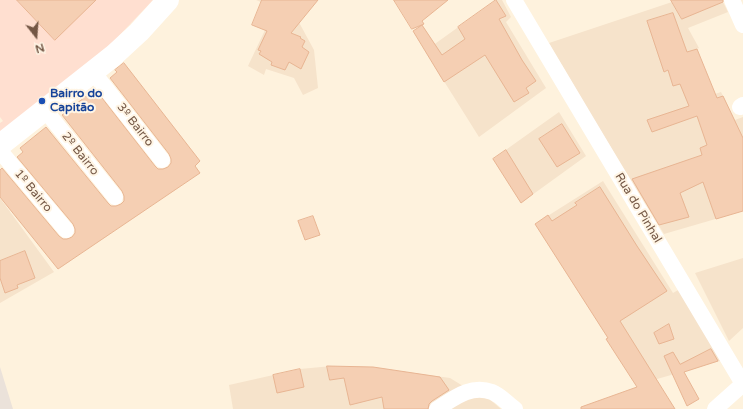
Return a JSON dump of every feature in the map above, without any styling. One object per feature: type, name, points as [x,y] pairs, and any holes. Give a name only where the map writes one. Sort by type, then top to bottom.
[{"type":"main road","points":[[0,146],[127,43],[168,0]]},
{"type":"street","name":"Rua do Pinhal","points":[[514,0],[743,384],[716,409]]},
{"type":"street","points":[[732,0],[743,25]]},
{"type":"street","name":"3º Bairro","points":[[93,72],[162,160]]},
{"type":"street","name":"2º Bairro","points":[[45,110],[115,197]]},
{"type":"street","name":"1º Bairro","points":[[0,152],[66,230]]},
{"type":"street","points":[[437,409],[463,393],[478,389],[493,392],[515,409]]},
{"type":"shaded area","points":[[0,0],[153,0],[114,41],[0,134],[0,123],[3,121],[0,117]]},
{"type":"shaded area","points":[[256,0],[306,0],[295,15],[314,50],[318,88],[303,95],[294,78],[266,69],[264,75],[248,66],[265,30],[252,25],[261,2]]},
{"type":"shaded area","points":[[496,0],[502,0],[511,17],[506,22],[546,88],[479,137],[425,51]]},
{"type":"shaded area","points":[[722,0],[728,12],[688,28],[699,48],[697,49],[715,94],[721,92],[735,120],[743,117],[743,211],[664,234],[549,43],[672,2]]},
{"type":"shaded area","points":[[559,112],[586,156],[521,203],[493,159]]},
{"type":"shaded area","points":[[603,181],[673,293],[680,289],[721,358],[720,361],[636,385],[608,338],[535,224]]},
{"type":"shaded area","points":[[0,198],[54,272],[0,303]]},
{"type":"shaded area","points":[[743,258],[743,328],[729,341],[695,273]]},
{"type":"shaded area","points":[[332,366],[371,367],[450,378],[463,386],[429,409],[233,409],[229,385],[300,369]]},
{"type":"shaded area","points":[[0,367],[13,409],[0,409]]},
{"type":"shaded area","points":[[467,396],[487,397],[501,409],[448,409]]},
{"type":"building","points":[[17,0],[96,0],[55,40]]},
{"type":"building","points":[[262,0],[318,0],[291,33],[301,37],[300,38],[305,41],[302,47],[309,52],[301,69],[289,62],[285,70],[271,65],[272,62],[259,54],[261,51],[258,50],[267,31],[252,25]]},
{"type":"building","points":[[394,0],[448,0],[422,21],[424,24],[412,29]]},
{"type":"building","points":[[496,0],[506,16],[499,19],[522,60],[536,81],[526,88],[529,93],[514,102],[485,55],[444,82],[413,31],[422,25],[442,55],[465,39],[458,27]]},
{"type":"building","points":[[671,0],[723,0],[723,2],[682,19]]},
{"type":"building","points":[[673,13],[687,52],[697,49],[717,98],[723,96],[743,138],[743,211],[716,219],[703,182],[680,193],[689,217],[659,225],[632,179],[702,155],[700,148],[707,145],[697,116],[652,132],[647,120],[689,106],[680,84],[673,86],[668,70],[664,72],[647,21]]},
{"type":"building","points":[[124,63],[200,161],[195,166],[200,173],[58,269],[0,197],[0,170],[2,168],[59,236],[63,239],[72,237],[75,233],[73,224],[17,157],[23,152],[20,148],[46,127],[108,203],[111,206],[121,204],[124,201],[122,191],[62,115],[95,89],[155,166],[158,169],[168,167],[171,163],[169,154],[110,78],[117,72],[115,70]]},
{"type":"building","points":[[562,124],[580,153],[557,167],[539,139]]},
{"type":"building","points":[[506,150],[533,194],[521,203],[493,159]]},
{"type":"building","points":[[600,187],[667,291],[620,321],[675,409],[581,409],[581,407],[637,387],[606,339],[608,338],[535,224],[548,215],[552,221],[577,205],[575,203]]},
{"type":"building","points":[[313,216],[320,235],[305,240],[298,221]]},
{"type":"building","points":[[25,251],[35,278],[17,285],[18,288],[5,293],[0,278],[0,261]]},
{"type":"building","points":[[669,324],[674,339],[659,344],[654,333]]},
{"type":"building","points":[[711,349],[718,361],[684,372],[699,399],[687,406],[664,356],[673,352],[680,364]]},
{"type":"building","points":[[327,366],[373,367],[440,377],[449,390],[432,401],[429,404],[428,409],[384,409],[382,397],[350,405],[344,378],[330,380]]},
{"type":"building","points":[[300,369],[304,387],[277,393],[273,375]]},
{"type":"place","name":"Bairro do Capitão","points":[[42,101]]}]
